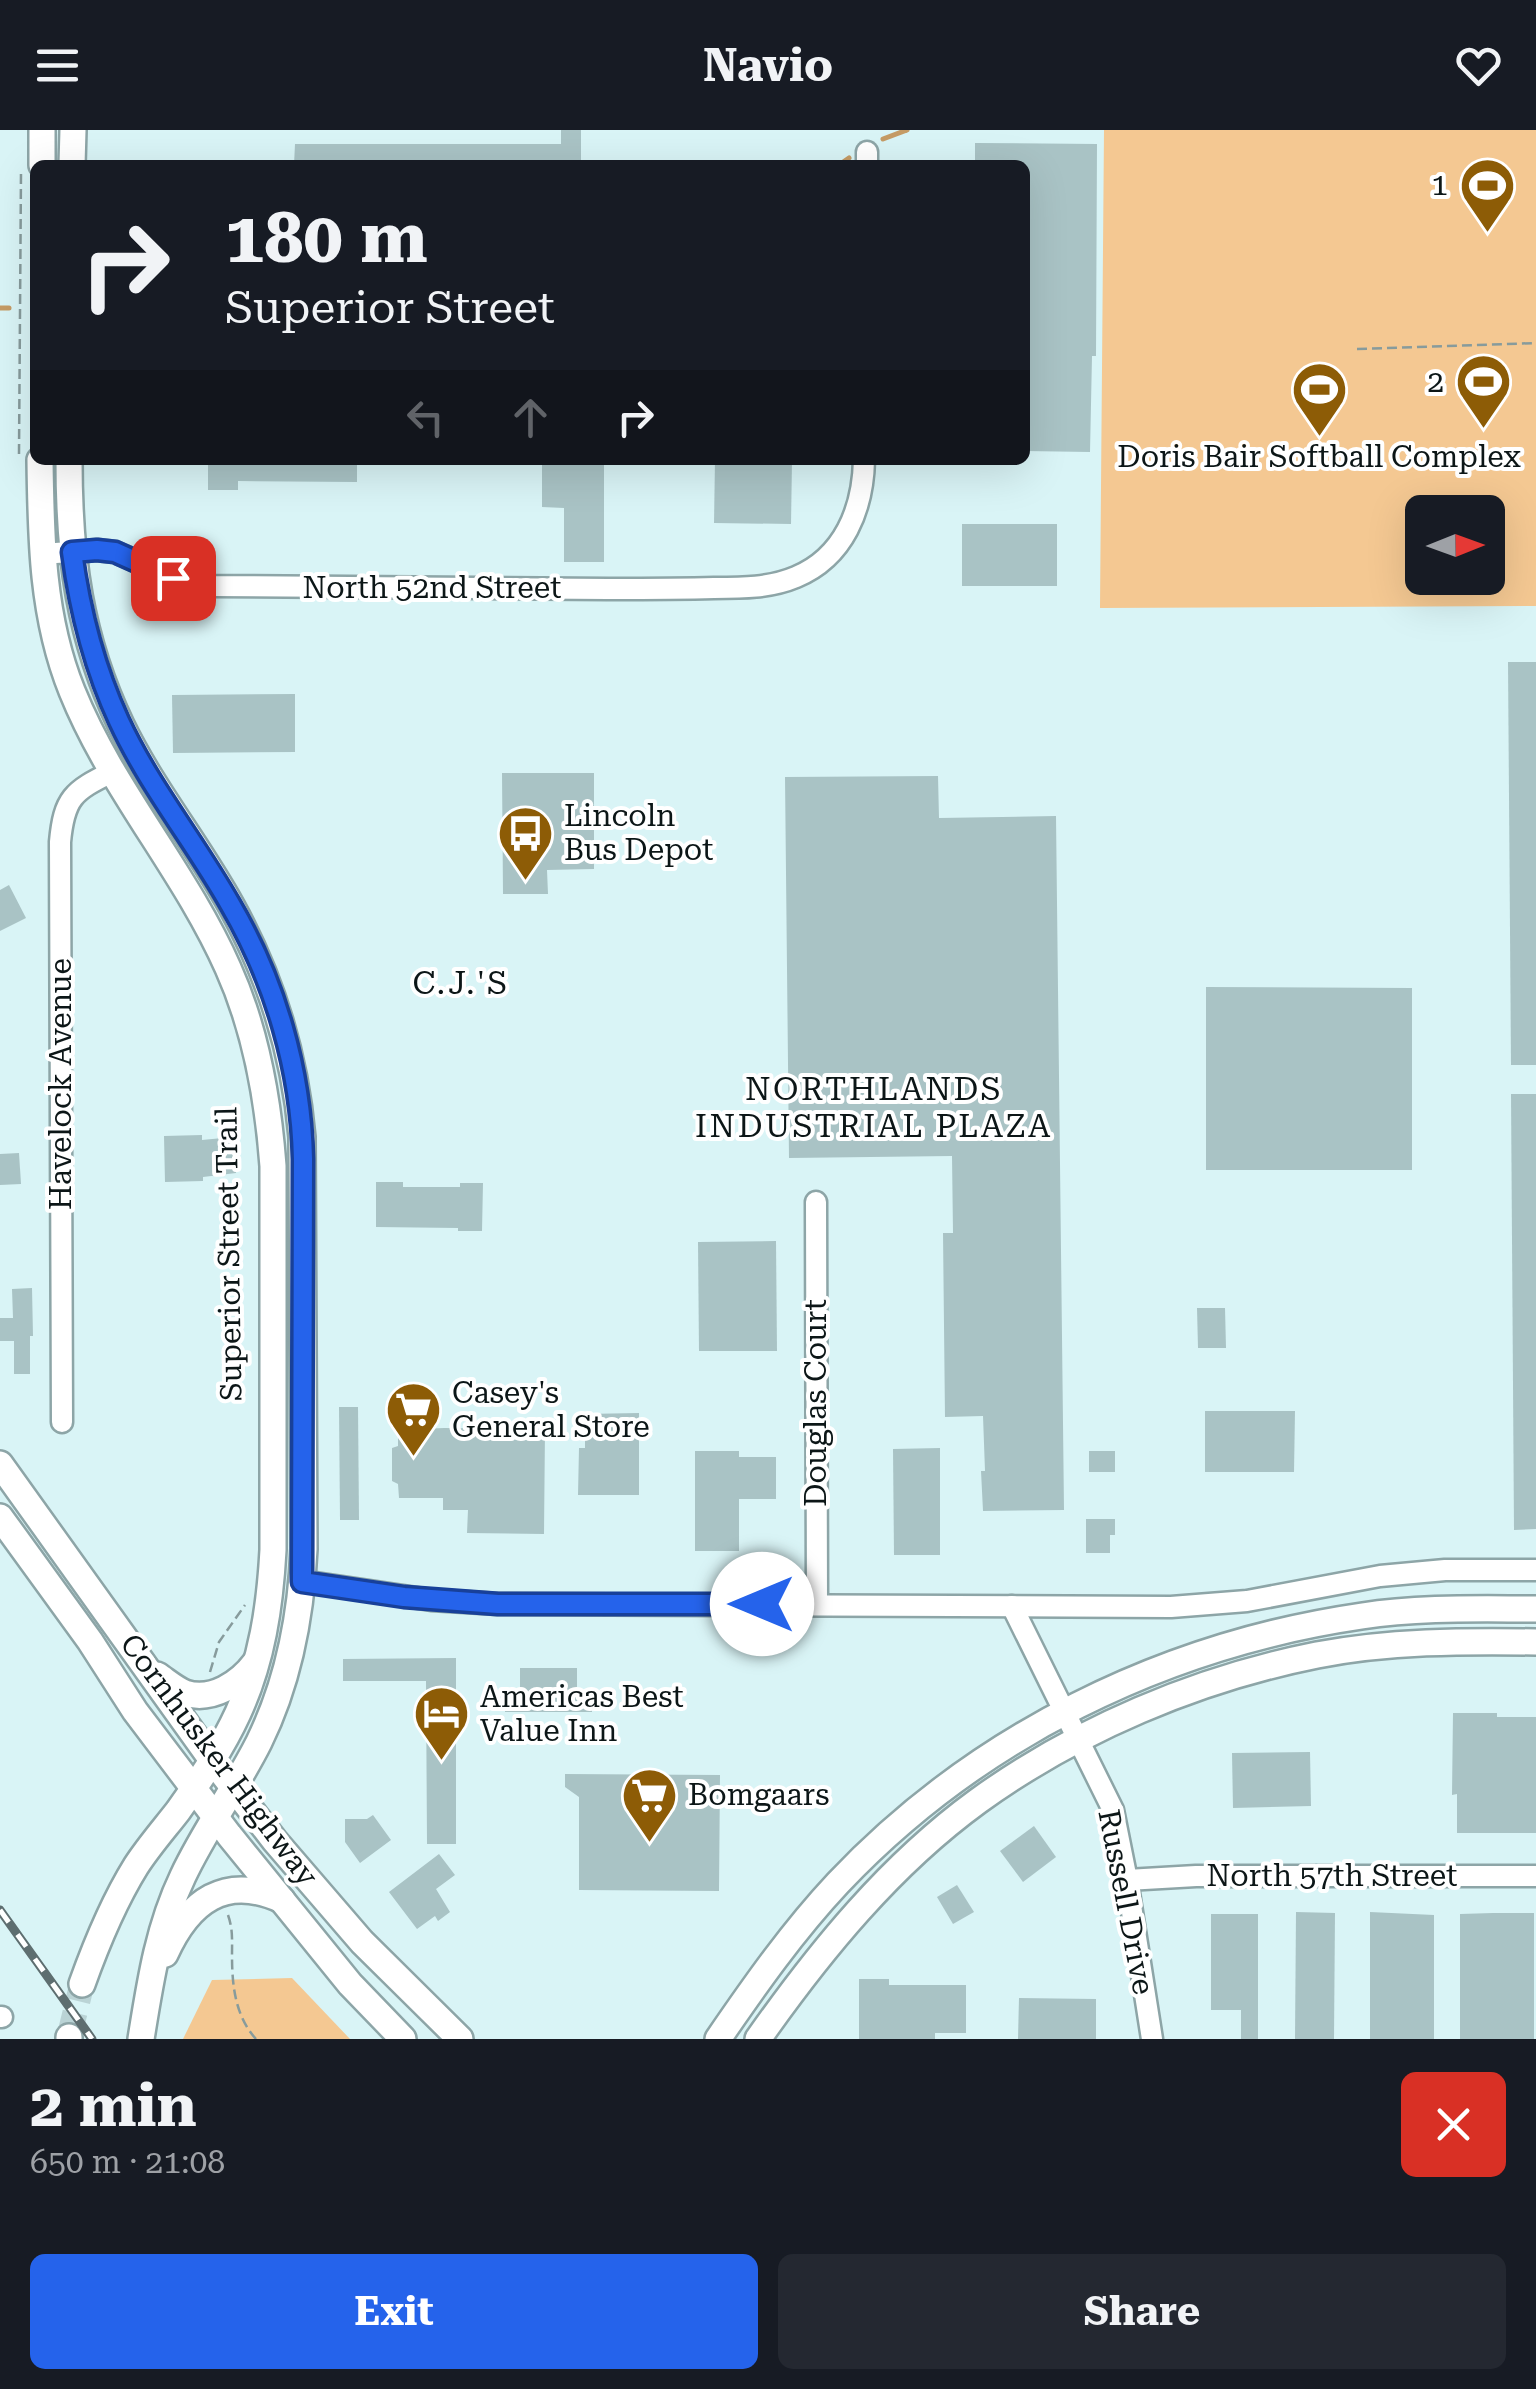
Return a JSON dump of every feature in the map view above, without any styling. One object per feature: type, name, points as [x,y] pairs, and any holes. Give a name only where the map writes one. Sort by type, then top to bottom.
[{"type":"main road","points":[[33,160],[42,130]]},
{"type":"main road","points":[[72,160],[73,130]]},
{"type":"main road","points":[[31,465],[48,604],[58,650],[79,707],[112,772],[201,915],[228,968],[252,1037],[267,1104],[273,1166],[273,1550],[269,1608],[258,1658],[237,1716],[212,1760],[138,1862],[117,1899],[82,1984]]},
{"type":"main road","points":[[69,465],[72,552],[89,641],[114,710],[141,762],[231,905],[268,983],[293,1070],[303,1159],[302,1582],[294,1642],[279,1696],[258,1742],[172,1900],[160,1934],[141,2039]]},
{"type":"main road","name":"Cornhusker Highway","points":[[0,1464],[233,1788],[362,1942],[460,2039]]},
{"type":"main road","name":"Cornhusker Highway","points":[[0,1517],[90,1640],[135,1711],[216,1816],[350,1984],[403,2039]]},
{"type":"main road","points":[[718,2039],[803,1923],[881,1841],[960,1776],[1010,1741],[1063,1712],[1188,1658],[1310,1624],[1412,1610],[1536,1609]]},
{"type":"main road","points":[[758,2039],[831,1942],[907,1862],[976,1803],[1030,1766],[1114,1722],[1188,1692],[1317,1655],[1413,1644],[1536,1642]]},
{"type":"main road","points":[[145,1667],[187,1694],[210,1693],[245,1677],[258,1658]]},
{"type":"main road","points":[[150,1984],[190,1914],[213,1896],[226,1890],[252,1889],[282,1900]]},
{"type":"street","name":"North 52nd Street","points":[[42,554],[115,552],[193,584],[232,586],[759,587],[798,576],[837,547],[857,512],[864,465]]},
{"type":"street","name":"Havelock Avenue","points":[[62,1422],[61,830],[64,810],[73,796],[112,772]]},
{"type":"street","name":"Douglas Court","points":[[816,1202],[818,1604]]},
{"type":"street","points":[[302,1582],[413,1598],[498,1604],[1171,1607],[1247,1600],[1398,1574],[1536,1570]]},
{"type":"street","name":"Russell Drive","points":[[1012,1606],[1112,1810],[1128,1880],[1152,2039]]},
{"type":"street","name":"North 57th Street","points":[[1128,1880],[1196,1876],[1536,1876]]},
{"type":"path","points":[[1357,349],[1536,343]]},
{"type":"path","points":[[210,1693],[207,1681],[219,1642],[247,1600]]},
{"type":"path","points":[[227,1914],[233,1927],[234,1992],[247,2029],[256,2039]]},
{"type":"shaded area","name":"Doris Bair Softball Complex","points":[[1104,130],[1536,130],[1536,606],[1100,608]]},
{"type":"shaded area","points":[[292,1978],[350,2039],[183,2039],[212,1980]]},
{"type":"building","points":[[561,130],[581,130],[581,160],[294,160],[295,144],[561,144]]},
{"type":"building","points":[[975,143],[1097,144],[1096,356],[1092,356],[1090,452],[1030,451],[1030,160],[975,160]]},
{"type":"building","points":[[208,465],[357,465],[357,482],[238,481],[238,490],[208,490]]},
{"type":"building","points":[[542,465],[604,465],[604,562],[564,562],[564,508],[542,507]]},
{"type":"building","points":[[715,465],[792,465],[791,524],[714,523]]},
{"type":"building","points":[[962,524],[1057,524],[1057,586],[962,586]]},
{"type":"building","points":[[1508,662],[1536,662],[1536,1065],[1511,1065]]},
{"type":"building","points":[[295,694],[295,752],[173,753],[172,695]]},
{"type":"building","points":[[502,773],[594,773],[594,869],[547,870],[548,894],[503,894]]},
{"type":"building","points":[[938,776],[939,818],[1056,816],[1064,1510],[983,1511],[983,1416],[945,1417],[943,1233],[953,1233],[952,1156],[789,1158],[785,777]]},
{"type":"building","points":[[9,885],[26,918],[0,931],[0,890]]},
{"type":"building","points":[[1206,987],[1412,988],[1412,1170],[1206,1170]]},
{"type":"building","points":[[1511,1094],[1536,1094],[1536,1529],[1514,1530]]},
{"type":"building","points":[[202,1135],[202,1140],[233,1137],[236,1173],[203,1177],[203,1181],[165,1182],[164,1136]]},
{"type":"building","points":[[19,1153],[21,1184],[0,1185],[0,1154]]},
{"type":"building","points":[[376,1182],[403,1182],[403,1187],[483,1183],[482,1231],[376,1227]]},
{"type":"building","points":[[776,1241],[777,1351],[699,1351],[698,1242]]},
{"type":"building","points":[[32,1288],[30,1374],[14,1374],[14,1341],[0,1341],[0,1318],[13,1318],[12,1289]]},
{"type":"building","points":[[1197,1308],[1225,1308],[1226,1348],[1198,1348]]},
{"type":"building","points":[[339,1407],[358,1407],[359,1520],[340,1520]]},
{"type":"building","points":[[1205,1411],[1295,1411],[1294,1472],[1205,1472]]},
{"type":"building","points":[[639,1413],[639,1495],[578,1495],[579,1448],[585,1448],[585,1414]]},
{"type":"building","points":[[545,1429],[544,1534],[467,1533],[468,1510],[443,1510],[443,1498],[399,1498],[398,1484],[392,1481],[392,1448],[398,1446],[398,1430]]},
{"type":"building","points":[[940,1448],[940,1555],[894,1555],[893,1449]]},
{"type":"building","points":[[695,1451],[739,1451],[739,1457],[776,1457],[776,1499],[739,1499],[739,1551],[695,1551]]},
{"type":"building","points":[[1089,1451],[1115,1451],[1115,1472],[1089,1472]]},
{"type":"building","points":[[1086,1519],[1115,1519],[1110,1553],[1086,1553]]},
{"type":"building","name":"Americas Best Value Inn","points":[[456,1658],[456,1844],[427,1844],[426,1681],[343,1681],[343,1659]]},
{"type":"building","points":[[520,1668],[577,1668],[577,1690],[592,1690],[592,1712],[505,1712],[505,1690],[520,1690]]},
{"type":"building","points":[[1453,1713],[1536,1717],[1536,1833],[1457,1833],[1457,1794],[1452,1795]]},
{"type":"building","points":[[1310,1752],[1311,1806],[1233,1808],[1232,1753]]},
{"type":"building","name":"Bomgaars","points":[[565,1774],[720,1775],[719,1891],[579,1890],[579,1797],[565,1787]]},
{"type":"building","points":[[373,1815],[391,1840],[360,1863],[345,1842],[345,1819],[367,1819]]},
{"type":"building","points":[[1034,1826],[1056,1857],[1023,1882],[1000,1851]]},
{"type":"building","points":[[439,1854],[455,1875],[436,1889],[450,1912],[438,1921],[435,1916],[417,1929],[389,1892]]},
{"type":"building","points":[[957,1885],[974,1912],[953,1924],[937,1897]]},
{"type":"building","points":[[1296,1912],[1335,1913],[1334,2039],[1295,2039]]},
{"type":"building","points":[[1370,1912],[1434,1915],[1434,2039],[1370,2039]]},
{"type":"building","points":[[1534,1913],[1534,2039],[1460,2039],[1460,1914]]},
{"type":"building","points":[[1211,1914],[1258,1914],[1258,2039],[1241,2039],[1241,2010],[1211,2010]]},
{"type":"building","points":[[859,1979],[889,1979],[889,1985],[966,1985],[966,2033],[935,2033],[935,2039],[859,2039]]},
{"type":"building","points":[[1019,1998],[1096,1999],[1096,2039],[1018,2039]]},
{"type":"waterway","points":[[883,139],[907,130]]},
{"type":"waterway","points":[[0,308],[9,308]]},
{"type":"tunnel","points":[[69,2037],[82,1984]]},
{"type":"railway","points":[[0,1910],[92,2039]]},
{"type":"place","name":"1","points":[[1487,234]]},
{"type":"place","name":"2","points":[[1483,431]]},
{"type":"place","name":"Doris Bair Softball Complex","points":[[1319,438]]},
{"type":"place","name":"Lincoln Bus Depot","points":[[525,882]]},
{"type":"place","name":"Casey's General Store","points":[[413,1459]]},
{"type":"place","name":"Americas Best Value Inn","points":[[441,1763]]},
{"type":"place","name":"Bomgaars","points":[[649,1844]]},
{"type":"district","name":"C.J.'S","points":[[461,983]]},
{"type":"district","name":"NORTHLANDS INDUSTRIAL PLAZA","points":[[874,1108]]},
{"type":"route","points":[[173,578],[115,552],[72,552],[95,664],[120,723],[250,942],[268,983],[293,1070],[303,1159],[302,1582],[377,1594],[498,1604],[762,1604]]}]
